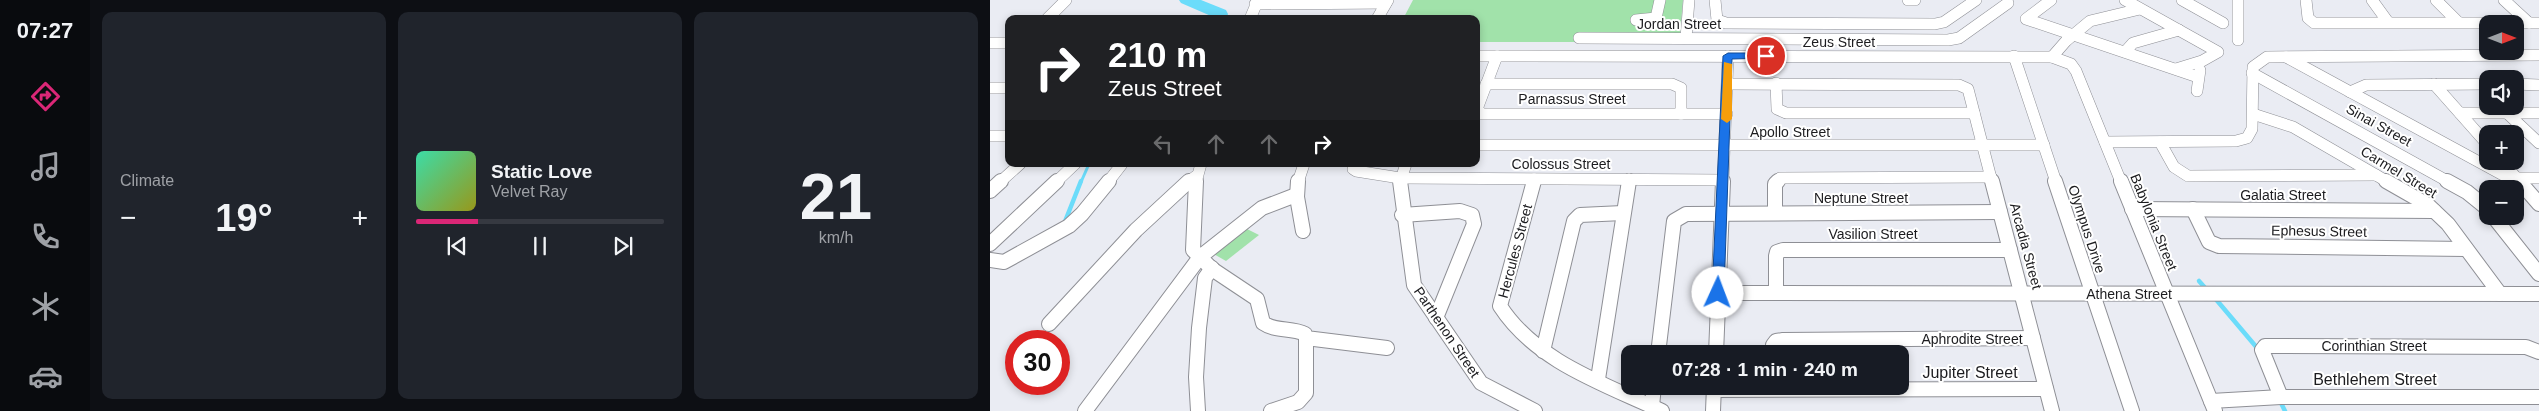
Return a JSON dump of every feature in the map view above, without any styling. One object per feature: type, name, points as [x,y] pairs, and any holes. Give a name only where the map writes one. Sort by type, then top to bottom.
[{"type":"street","points":[[1051,15],[1066,0]]},
{"type":"street","points":[[1636,20],[1656,18],[1660,0]]},
{"type":"street","points":[[1686,38],[1689,0]]},
{"type":"street","points":[[1715,0],[1717,20],[1726,23],[1935,24],[1944,22],[1976,0]]},
{"type":"street","points":[[1908,0],[1915,0]]},
{"type":"street","points":[[2051,0],[2026,19],[2198,77]]},
{"type":"street","points":[[2125,0],[2217,50],[2217,54],[2202,61],[2176,69]]},
{"type":"street","points":[[2182,0],[2223,23]]},
{"type":"street","points":[[2238,0],[2238,40]]},
{"type":"street","points":[[2306,0],[2310,21],[2314,23],[2534,23]]},
{"type":"street","points":[[2372,0],[2388,22]]},
{"type":"street","points":[[2436,0],[2458,22]]},
{"type":"street","points":[[2504,0],[2534,23]]},
{"type":"street","points":[[1252,15],[1257,2],[1387,2]]},
{"type":"street","points":[[1379,15],[1387,2]]},
{"type":"street","name":"Jordan Street","points":[[1579,38],[1954,40],[2008,3]]},
{"type":"street","points":[[2052,57],[2073,35],[2093,20],[2140,8]]},
{"type":"street","points":[[2125,52],[2133,43],[2178,30]]},
{"type":"street","points":[[990,43],[1005,43]]},
{"type":"street","name":"Zeus Street","points":[[1480,56],[2052,57]]},
{"type":"street","name":"Parnassus Street","points":[[1480,101],[1496,56]]},
{"type":"street","points":[[1716,345],[1726,147],[1728,56]]},
{"type":"street","name":"Olympus Drive","points":[[2014,56],[2132,411]]},
{"type":"street","points":[[2105,142],[2242,140],[2251,134],[2253,114],[2252,73],[2253,67],[2260,60],[2284,56],[2539,56]]},
{"type":"street","points":[[2284,56],[2503,174],[2516,178],[2539,178]]},
{"type":"street","name":"Babylonia Street","points":[[2052,57],[2074,68],[2213,406]]},
{"type":"street","points":[[2197,91],[2202,61]]},
{"type":"street","name":"Sinai Street","points":[[2252,73],[2467,192],[2479,202]]},
{"type":"street","points":[[1727,84],[1776,83],[1777,108],[1786,113],[1974,113]]},
{"type":"street","name":"Arcadia Street","points":[[1776,83],[1958,85],[1968,89],[2052,411]]},
{"type":"street","points":[[1486,84],[1672,84],[1681,88],[1681,114]]},
{"type":"street","points":[[2434,84],[2479,135]]},
{"type":"street","points":[[2350,92],[2366,85],[2479,84]]},
{"type":"street","points":[[2524,84],[2539,84]]},
{"type":"street","points":[[990,88],[1005,88]]},
{"type":"street","name":"Parnassus Street","points":[[1480,112],[1482,114],[1727,114]]},
{"type":"street","points":[[2460,113],[2479,113]]},
{"type":"street","points":[[2524,113],[2539,113]]},
{"type":"street","name":"Carmel Street","points":[[2253,114],[2293,127],[2434,210],[2500,294]]},
{"type":"street","points":[[2509,115],[2539,143]]},
{"type":"street","points":[[990,136],[1005,136]]},
{"type":"street","points":[[2160,142],[2173,167],[2179,173],[2188,176],[2376,175]]},
{"type":"street","name":"Apollo Street","points":[[1480,145],[1726,147],[2044,145]]},
{"type":"street","points":[[990,191],[1017,167]]},
{"type":"street","points":[[990,244],[1072,167]]},
{"type":"street","points":[[990,260],[1004,262],[1069,226],[1082,214],[1120,167]]},
{"type":"street","points":[[1302,167],[1298,176],[1296,195],[1303,231]]},
{"type":"street","name":"Colossus Street","points":[[1352,167],[1356,171],[1400,178],[1723,180]]},
{"type":"street","name":"Parthenon Street","points":[[1405,167],[1400,178],[1402,215],[1414,285],[1482,383],[1535,411]]},
{"type":"street","points":[[1199,170],[1195,254],[1212,268],[1257,298],[1261,320],[1266,326],[1296,329],[1304,334],[1306,338],[1306,393],[1298,402],[1270,411]]},
{"type":"street","points":[[1049,324],[1070,298],[1107,260],[1199,170]]},
{"type":"street","points":[[2509,170],[2539,204]]},
{"type":"street","points":[[1775,213],[1775,184],[1780,178],[1991,177]]},
{"type":"street","name":"Hercules Street","points":[[1534,179],[1500,306],[1506,319],[1516,332],[1543,351],[1657,408]]},
{"type":"street","points":[[1598,379],[1629,179]]},
{"type":"street","points":[[1085,411],[1200,257],[1267,205],[1296,195]]},
{"type":"street","name":"Galatia Street","points":[[2132,209],[2434,210]]},
{"type":"street","name":"Ephesus Street","points":[[2193,209],[2210,242],[2219,246],[2466,249]]},
{"type":"street","points":[[1402,215],[1460,211],[1472,215],[1474,224],[1436,318]]},
{"type":"street","name":"Neptune Street","points":[[1659,345],[1674,221],[1686,214],[2000,212]]},
{"type":"street","points":[[1543,351],[1574,221],[1580,215],[1591,213],[1623,213]]},
{"type":"street","points":[[2500,225],[2539,274]]},
{"type":"street","name":"Vasilion Street","points":[[1776,293],[1776,256],[1777,252],[1783,250],[2010,250]]},
{"type":"street","points":[[1198,411],[1195,377],[1196,356],[1205,278],[1212,268]]},
{"type":"street","name":"Athena Street","points":[[1718,293],[2539,294]]},
{"type":"street","points":[[1306,338],[1387,348]]},
{"type":"street","name":"Aphrodite Street","points":[[1773,345],[1776,341],[1783,340],[2033,338]]},
{"type":"street","name":"Corinthian Street","points":[[2281,397],[2263,357],[2262,350],[2265,346],[2526,347],[2539,352]]},
{"type":"street","name":"Jupiter Street","points":[[1909,388],[2046,389]]},
{"type":"street","points":[[1655,395],[1657,408]]},
{"type":"street","points":[[1713,411],[1714,395]]},
{"type":"street","name":"Bethlehem Street","points":[[2213,406],[2281,397],[2539,397]]},
{"type":"green space","points":[[1413,0],[1683,0],[1680,35],[1684,42],[1480,42],[1480,15],[1405,15]]},
{"type":"green space","points":[[1245,228],[1259,235],[1226,261],[1212,253]]},
{"type":"waterway","points":[[1187,0],[1220,15]]},
{"type":"waterway","points":[[1081,182],[1088,167]]},
{"type":"waterway","points":[[1064,224],[1081,181]]},
{"type":"waterway","points":[[2199,281],[2207,290]]},
{"type":"waterway","points":[[2214,297],[2258,349]]},
{"type":"waterway","points":[[2280,401],[2285,411]]},
{"type":"slow traffic","points":[[1727,64],[1727,119]]},
{"type":"route","points":[[1718,293],[1726,147],[1728,56],[1766,56]]}]
